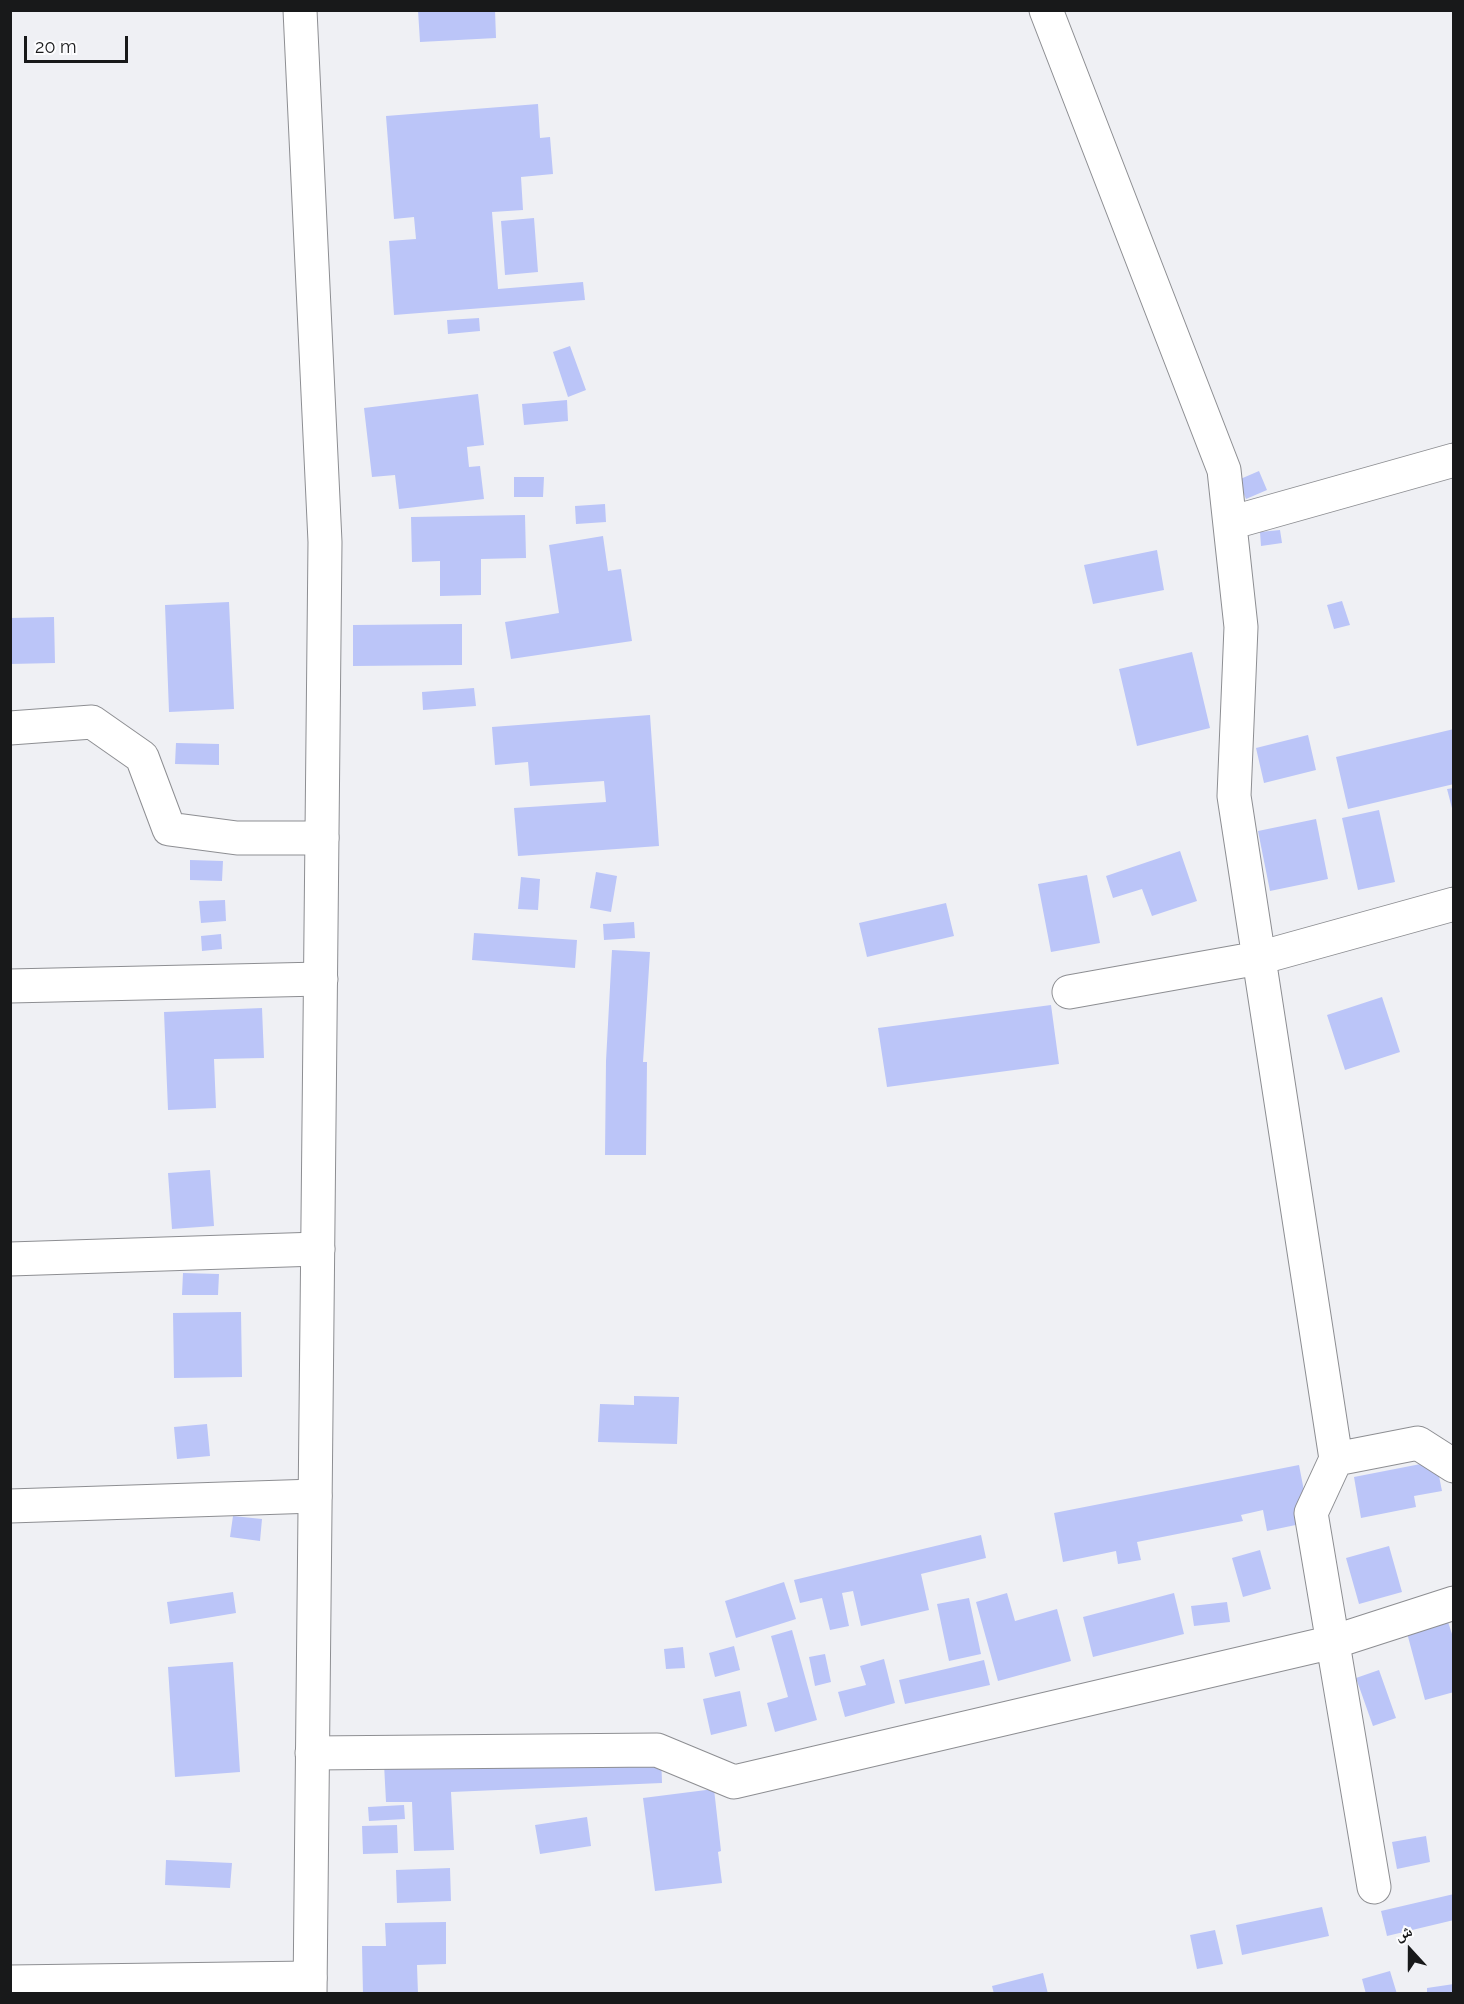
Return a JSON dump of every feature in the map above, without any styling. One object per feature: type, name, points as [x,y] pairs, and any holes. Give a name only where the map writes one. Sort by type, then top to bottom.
[{"type":"street","points":[[10,1982],[310,1986],[326,542],[300,10]]},
{"type":"street","points":[[1046,10],[1224,470],[1241,627],[1234,796],[1336,1459],[1311,1513],[1374,1887]]},
{"type":"street","points":[[1230,523],[1454,460]]},
{"type":"street","points":[[10,728],[93,722],[141,757],[169,829],[237,838],[322,838]]},
{"type":"street","points":[[1070,992],[1259,958],[1454,904]]},
{"type":"street","points":[[10,986],[321,979]]},
{"type":"street","points":[[10,1259],[318,1249]]},
{"type":"street","points":[[1336,1459],[1418,1443],[1454,1466]]},
{"type":"street","points":[[10,1506],[315,1496]]},
{"type":"street","points":[[312,1753],[657,1750],[734,1782],[1333,1642],[1454,1603]]},
{"type":"building","points":[[418,10],[495,10],[496,38],[420,42]]},
{"type":"building","points":[[538,104],[540,138],[550,137],[553,174],[521,177],[523,210],[492,212],[498,289],[583,282],[585,300],[394,315],[389,241],[416,239],[414,217],[394,219],[386,116]]},
{"type":"building","points":[[534,218],[538,272],[505,275],[501,221]]},
{"type":"building","points":[[479,318],[480,331],[448,334],[447,320]]},
{"type":"building","points":[[570,346],[586,390],[568,397],[553,352]]},
{"type":"building","points":[[478,394],[484,445],[467,447],[469,467],[480,466],[484,499],[399,509],[395,475],[372,477],[364,408]]},
{"type":"building","points":[[567,400],[568,421],[524,425],[522,404]]},
{"type":"building","points":[[1259,471],[1267,490],[1246,499],[1238,480]]},
{"type":"building","points":[[514,477],[544,477],[543,497],[514,497]]},
{"type":"building","points":[[605,504],[606,522],[576,524],[575,506]]},
{"type":"building","points":[[525,515],[526,558],[481,559],[481,595],[440,596],[440,561],[412,562],[411,517]]},
{"type":"building","points":[[1280,530],[1282,543],[1261,546],[1260,532]]},
{"type":"building","points":[[603,536],[608,571],[621,569],[632,641],[511,659],[505,622],[559,613],[549,545]]},
{"type":"building","points":[[1157,550],[1164,590],[1093,604],[1084,565]]},
{"type":"building","points":[[1342,601],[1350,625],[1334,629],[1327,605]]},
{"type":"building","points":[[229,602],[234,709],[169,712],[165,605]]},
{"type":"building","points":[[54,617],[55,663],[10,664],[10,618]]},
{"type":"building","points":[[462,624],[462,665],[353,666],[353,625]]},
{"type":"building","points":[[1192,652],[1210,728],[1137,746],[1119,669]]},
{"type":"building","points":[[474,688],[476,706],[423,710],[422,692]]},
{"type":"building","points":[[650,715],[659,846],[518,856],[514,808],[606,802],[604,781],[530,786],[528,762],[495,765],[492,727]]},
{"type":"building","points":[[1454,729],[1454,784],[1348,809],[1336,757]]},
{"type":"building","points":[[1308,735],[1316,770],[1264,783],[1256,748]]},
{"type":"building","points":[[176,743],[219,744],[219,765],[175,764]]},
{"type":"building","points":[[1454,788],[1454,812],[1453,812],[1447,789]]},
{"type":"building","points":[[1379,810],[1395,882],[1358,890],[1342,818]]},
{"type":"building","points":[[1316,819],[1328,879],[1270,891],[1258,831]]},
{"type":"building","points":[[1180,851],[1197,901],[1152,916],[1142,889],[1113,898],[1106,876]]},
{"type":"building","points":[[190,860],[223,861],[222,881],[190,880]]},
{"type":"building","points":[[596,872],[617,876],[611,912],[590,908]]},
{"type":"building","points":[[1087,875],[1100,943],[1051,952],[1038,884]]},
{"type":"building","points":[[521,877],[540,879],[538,910],[518,909]]},
{"type":"building","points":[[225,900],[226,921],[201,923],[199,901]]},
{"type":"building","points":[[946,903],[954,936],[867,957],[859,923]]},
{"type":"building","points":[[634,922],[635,938],[604,940],[603,924]]},
{"type":"building","points":[[474,933],[577,940],[575,968],[472,960]]},
{"type":"building","points":[[221,934],[222,949],[202,951],[201,936]]},
{"type":"building","points":[[612,950],[650,952],[643,1062],[647,1062],[646,1155],[605,1155],[606,1061]]},
{"type":"building","points":[[1382,997],[1400,1052],[1345,1070],[1327,1015]]},
{"type":"building","points":[[1051,1005],[1059,1064],[887,1087],[878,1028]]},
{"type":"building","points":[[262,1008],[264,1058],[214,1059],[216,1108],[168,1110],[164,1012]]},
{"type":"building","points":[[210,1170],[214,1226],[172,1229],[168,1173]]},
{"type":"building","points":[[183,1273],[219,1274],[218,1295],[182,1295]]},
{"type":"building","points":[[241,1312],[242,1377],[174,1378],[173,1313]]},
{"type":"building","points":[[634,1396],[679,1397],[677,1444],[598,1442],[600,1404],[634,1405]]},
{"type":"building","points":[[207,1424],[210,1456],[177,1459],[174,1427]]},
{"type":"building","points":[[1436,1461],[1442,1491],[1414,1496],[1416,1507],[1361,1518],[1354,1477]]},
{"type":"building","points":[[1299,1465],[1310,1522],[1267,1531],[1263,1510],[1241,1515],[1243,1521],[1137,1542],[1141,1560],[1118,1564],[1116,1551],[1063,1562],[1054,1513]]},
{"type":"building","points":[[233,1516],[262,1519],[260,1541],[230,1537]]},
{"type":"building","points":[[981,1535],[986,1558],[921,1574],[929,1610],[861,1626],[853,1591],[842,1593],[849,1626],[830,1630],[822,1598],[800,1603],[794,1580]]},
{"type":"building","points":[[1389,1546],[1402,1592],[1359,1604],[1346,1558]]},
{"type":"building","points":[[1260,1550],[1271,1589],[1243,1597],[1232,1558]]},
{"type":"building","points":[[784,1582],[796,1619],[736,1638],[725,1601]]},
{"type":"building","points":[[233,1592],[236,1613],[170,1624],[167,1602]]},
{"type":"building","points":[[1007,1593],[1015,1621],[1057,1609],[1071,1661],[998,1681],[976,1602]]},
{"type":"building","points":[[1174,1593],[1184,1634],[1093,1657],[1083,1617]]},
{"type":"building","points":[[969,1598],[981,1654],[949,1661],[937,1604]]},
{"type":"building","points":[[1227,1602],[1230,1622],[1194,1626],[1191,1606]]},
{"type":"building","points":[[1448,1622],[1454,1640],[1454,1692],[1425,1700],[1407,1633]]},
{"type":"building","points":[[792,1630],[817,1720],[775,1732],[767,1703],[788,1697],[771,1636]]},
{"type":"building","points":[[734,1646],[740,1670],[715,1677],[709,1653]]},
{"type":"building","points":[[683,1647],[685,1668],[666,1669],[664,1649]]},
{"type":"building","points":[[825,1654],[831,1682],[815,1686],[809,1657]]},
{"type":"building","points":[[884,1659],[895,1703],[845,1717],[838,1692],[866,1685],[860,1666]]},
{"type":"building","points":[[984,1660],[990,1685],[905,1704],[899,1680]]},
{"type":"building","points":[[233,1662],[240,1772],[175,1777],[168,1667]]},
{"type":"building","points":[[1379,1670],[1396,1718],[1373,1726],[1356,1678]]},
{"type":"building","points":[[740,1691],[747,1726],[711,1735],[703,1699]]},
{"type":"building","points":[[661,1753],[662,1783],[451,1792],[454,1850],[414,1851],[412,1802],[386,1802],[384,1764]]},
{"type":"building","points":[[714,1789],[722,1883],[655,1891],[643,1798]]},
{"type":"building","points":[[404,1805],[405,1819],[369,1821],[368,1807]]},
{"type":"building","points":[[587,1817],[591,1846],[540,1854],[535,1825]]},
{"type":"building","points":[[397,1825],[398,1853],[363,1854],[362,1826]]},
{"type":"building","points":[[1426,1836],[1430,1862],[1397,1869],[1392,1842]]},
{"type":"building","points":[[166,1860],[232,1863],[230,1888],[165,1885]]},
{"type":"building","points":[[450,1868],[451,1901],[397,1903],[396,1870]]},
{"type":"building","points":[[1454,1894],[1454,1920],[1387,1936],[1381,1911]]},
{"type":"building","points":[[1322,1907],[1329,1936],[1242,1955],[1236,1925]]},
{"type":"building","points":[[446,1922],[446,1964],[417,1965],[418,1994],[363,1994],[362,1946],[386,1946],[385,1923]]},
{"type":"building","points":[[1215,1930],[1223,1964],[1197,1969],[1190,1935]]},
{"type":"building","points":[[1390,1971],[1397,1994],[1366,1994],[1362,1979]]},
{"type":"building","points":[[1043,1973],[1048,1994],[994,1994],[992,1986]]},
{"type":"building","points":[[1454,1984],[1454,1994],[1427,1994],[1427,1988]]}]
